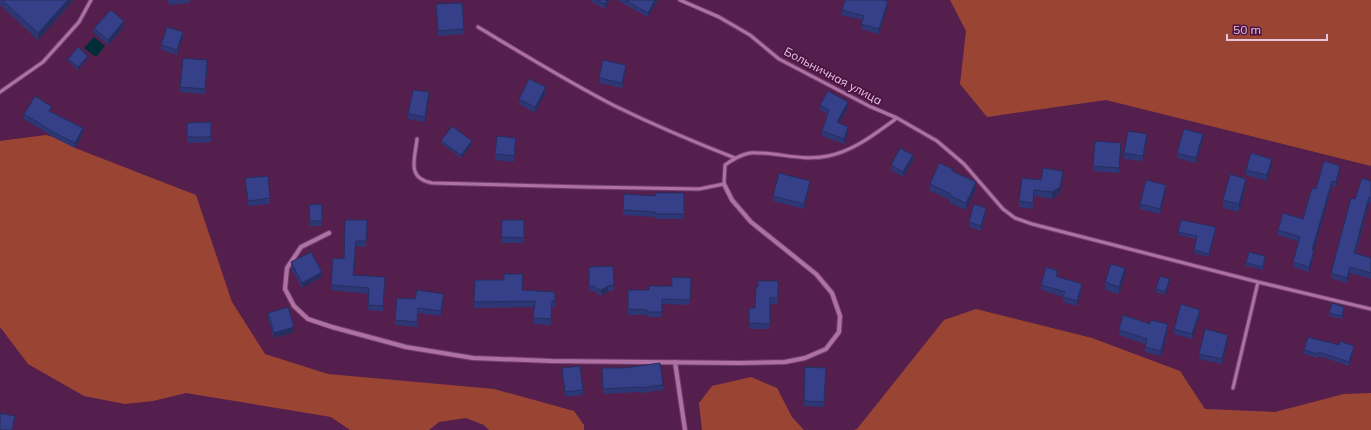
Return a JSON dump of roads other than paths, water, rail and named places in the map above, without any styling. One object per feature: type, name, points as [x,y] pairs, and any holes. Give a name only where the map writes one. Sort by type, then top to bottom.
[{"type":"street","points":[[329,233],[301,247],[287,268],[285,289],[294,306],[308,319],[406,347],[473,358],[551,361],[739,363],[785,362],[805,358],[826,349],[839,332],[840,316],[832,293],[816,274],[750,222],[732,200],[724,184]]},
{"type":"street","points":[[675,362],[685,430]]},
{"type":"lane","points":[[0,92],[43,62],[79,22],[91,0]]},
{"type":"lane","name":"Больничная улица","points":[[680,0],[719,17],[750,35],[779,59],[869,106],[897,118],[937,141],[959,160],[1003,209],[1015,218],[1032,224],[1258,282],[1371,309]]},
{"type":"lane","points":[[478,27],[532,60],[615,105],[701,145],[735,158]]},
{"type":"lane","points":[[417,139],[414,167],[416,176],[423,181],[432,183],[699,188],[724,184],[725,165],[735,158],[747,153],[768,154],[804,159],[827,156],[846,151],[897,118]]},
{"type":"lane","points":[[1233,388],[1258,282]]}]
